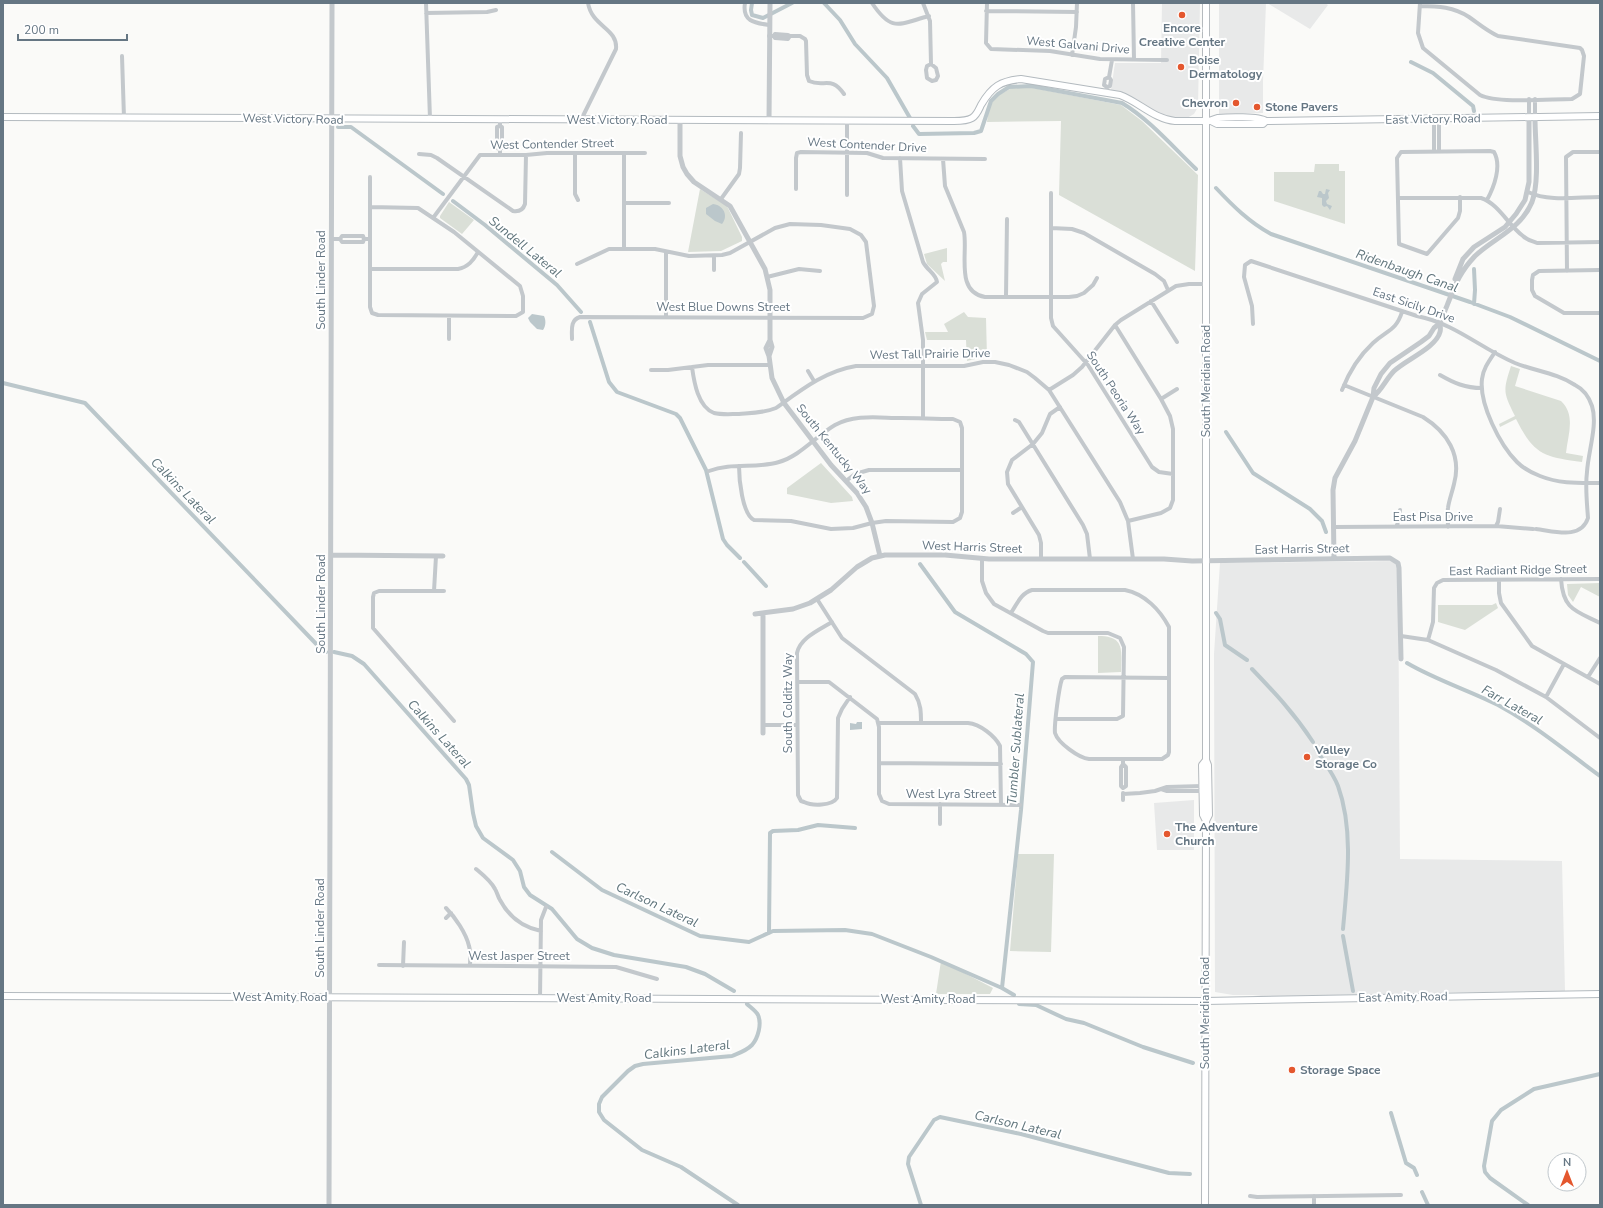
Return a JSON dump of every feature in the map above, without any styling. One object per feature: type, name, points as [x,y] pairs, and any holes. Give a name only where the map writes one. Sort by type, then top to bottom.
[{"type":"main road","name":"South Meridian Road","points":[[1205,1205],[1206,819],[1203,815],[1208,765],[1205,761],[1206,284],[1208,121],[1206,3]]},
{"type":"main road","name":"West Victory Road","points":[[3,117],[430,120],[500,123],[581,120],[964,121],[975,115],[987,94],[994,88],[1006,82],[1021,79],[1107,89],[1130,98],[1161,118],[1175,121],[1208,121]]},
{"type":"main road","name":"East Victory Road","points":[[1208,121],[1217,124],[1263,124],[1266,121],[1600,116]]},
{"type":"main road","name":"East Amity Road","points":[[1205,1001],[1600,994]]},
{"type":"main road","name":"West Amity Road","points":[[3,996],[1205,1001]]},
{"type":"street","name":"South Linder Road","points":[[329,1205],[332,3]]},
{"type":"street","points":[[426,3],[430,120]]},
{"type":"street","points":[[581,120],[616,49],[617,44],[614,36],[593,17],[588,3]]},
{"type":"street","points":[[745,3],[744,14],[749,20],[757,23],[769,22]]},
{"type":"street","points":[[769,120],[772,36],[769,22],[770,3]]},
{"type":"street","points":[[872,3],[883,18],[891,23],[902,24],[929,16]]},
{"type":"street","points":[[923,3],[929,16],[931,64]]},
{"type":"street","points":[[987,3],[986,11],[1076,12]]},
{"type":"street","points":[[1072,55],[1076,27],[1077,3]]},
{"type":"street","points":[[1133,3],[1134,60]]},
{"type":"street","points":[[1420,4],[1442,6],[1457,11],[1498,36],[1578,47],[1582,50],[1584,56],[1581,91],[1578,96],[1572,99],[1492,99],[1480,95],[1426,52],[1421,45],[1418,33],[1420,4]]},
{"type":"street","points":[[426,13],[486,12],[496,10]]},
{"type":"street","name":"West Galvani Drive","points":[[986,11],[986,43],[988,48],[993,50],[1036,50],[1112,60],[1167,60]]},
{"type":"street","points":[[772,36],[775,38],[788,38],[790,36],[803,37],[806,41],[807,75],[809,81],[814,83],[833,84],[840,88],[844,94]]},
{"type":"street","points":[[122,56],[124,118]]},
{"type":"street","points":[[1107,89],[1110,86],[1111,80],[1109,77],[1112,60]]},
{"type":"street","points":[[1373,397],[1379,392],[1382,385],[1394,370],[1430,345],[1437,338],[1440,332],[1440,323],[1456,280],[1475,256],[1514,227],[1528,211],[1534,195],[1536,184],[1532,118],[1529,99]]},
{"type":"street","points":[[1452,292],[1454,280],[1463,259],[1474,247],[1509,222],[1521,207],[1528,192],[1532,118],[1535,99]]},
{"type":"street","points":[[1434,151],[1436,119]]},
{"type":"street","points":[[1436,119],[1439,151]]},
{"type":"street","name":"South Kentucky Way","points":[[680,120],[680,156],[683,167],[694,182],[730,206],[763,266],[767,277],[770,290],[770,340],[772,347],[769,356],[772,378],[784,403],[831,465],[862,500],[872,523],[880,556]]},
{"type":"street","points":[[847,121],[847,195]]},
{"type":"street","points":[[500,123],[497,127],[497,148],[500,149],[500,154]]},
{"type":"street","points":[[721,199],[739,174],[741,133]]},
{"type":"street","points":[[1460,197],[1460,211],[1458,218],[1427,254],[1399,244],[1397,158],[1399,153],[1404,151],[1494,152],[1496,156],[1496,179],[1487,200]]},
{"type":"street","name":"West Contender Drive","points":[[796,189],[797,153],[801,152],[867,153],[883,158],[985,159]]},
{"type":"street","points":[[1567,271],[1566,159],[1568,155],[1573,152],[1600,152]]},
{"type":"street","points":[[575,153],[575,194],[578,200]]},
{"type":"street","points":[[624,153],[624,249]]},
{"type":"street","name":"West Contender Street","points":[[463,176],[480,155],[645,153]]},
{"type":"street","points":[[419,154],[431,155],[437,158],[513,211],[520,211],[525,204],[526,155]]},
{"type":"street","points":[[900,158],[902,191],[921,255],[926,268],[935,276],[937,282],[922,294],[918,303],[923,340],[923,418]]},
{"type":"street","points":[[943,159],[945,186],[966,240],[965,280],[968,287],[972,291],[981,296],[1077,296],[1093,285],[1097,278]]},
{"type":"street","points":[[433,218],[463,176]]},
{"type":"street","points":[[370,177],[370,207],[370,239],[370,269],[370,307],[372,313],[378,315],[516,316],[524,309],[524,296],[520,286],[454,232],[423,211],[414,207],[370,207]]},
{"type":"street","points":[[1528,192],[1534,195],[1549,198],[1600,197]]},
{"type":"street","name":"South Peoria Way","points":[[1051,193],[1051,318],[1053,326],[1086,362],[1152,467],[1159,472],[1173,474]]},
{"type":"street","points":[[1398,198],[1474,197],[1487,200],[1522,236],[1537,243],[1600,242]]},
{"type":"street","points":[[625,203],[669,203]]},
{"type":"street","points":[[1006,297],[1007,220]]},
{"type":"street","name":"West Blue Downs Street","points":[[572,339],[572,325],[575,319],[580,317],[863,318],[872,314],[874,306],[866,242],[858,232],[850,229],[821,225],[790,224],[775,228],[750,242]]},
{"type":"street","points":[[1051,228],[1067,228],[1084,233],[1155,274],[1164,281],[1168,290]]},
{"type":"street","points":[[331,239],[340,239],[342,236],[363,236],[364,239],[370,239]]},
{"type":"street","points":[[577,264],[606,250],[656,249],[683,256],[714,256],[730,253],[750,242]]},
{"type":"street","points":[[370,269],[465,268],[472,262],[478,252]]},
{"type":"street","points":[[666,252],[666,317]]},
{"type":"street","points":[[714,256],[714,270]]},
{"type":"street","name":"East Sicily Drive","points":[[1253,324],[1252,306],[1244,277],[1244,268],[1247,262],[1255,261],[1402,312],[1428,318],[1462,332],[1516,363],[1571,382],[1581,389],[1588,397],[1592,406],[1594,422],[1586,483]]},
{"type":"street","points":[[767,277],[798,269],[820,271]]},
{"type":"street","points":[[1600,270],[1539,271],[1533,274],[1532,280],[1532,290],[1535,296],[1564,313],[1600,313]]},
{"type":"street","points":[[1049,390],[1073,375],[1086,362],[1115,325],[1121,320],[1168,290],[1182,284],[1206,284]]},
{"type":"street","points":[[1151,301],[1177,342]]},
{"type":"street","points":[[1342,390],[1357,361],[1372,344],[1397,325],[1402,312]]},
{"type":"street","points":[[449,316],[449,339]]},
{"type":"street","points":[[1334,559],[1333,490],[1335,478],[1356,440],[1373,397],[1374,388],[1381,374],[1390,363],[1429,336],[1434,328],[1440,323]]},
{"type":"street","points":[[1115,325],[1161,399],[1170,416],[1173,429],[1173,500],[1170,508],[1161,513],[1128,521]]},
{"type":"street","points":[[1495,352],[1484,371],[1482,397],[1502,441],[1518,462],[1528,470],[1552,481],[1567,483],[1600,483]]},
{"type":"street","name":"West Tall Prairie Drive","points":[[692,367],[696,388],[702,402],[709,410],[719,414],[758,413],[776,408],[814,381],[839,370],[852,367],[964,366],[983,362],[1010,365],[1027,372],[1049,390],[1120,502],[1128,521],[1133,559]]},
{"type":"street","points":[[651,370],[708,365],[770,365]]},
{"type":"street","points":[[808,372],[814,381]]},
{"type":"street","points":[[1440,375],[1455,384],[1468,388],[1482,388]]},
{"type":"street","points":[[1344,385],[1423,417],[1433,423],[1448,439],[1455,457],[1456,473],[1448,505],[1448,527]]},
{"type":"street","points":[[1161,399],[1177,389]]},
{"type":"street","points":[[1041,558],[1041,543],[1039,535],[1008,484],[1007,472],[1012,460],[1033,444],[1042,433],[1050,414],[1060,406]]},
{"type":"street","points":[[709,471],[720,467],[739,466],[767,465],[779,462],[791,456],[834,426],[855,418],[953,419],[960,422],[962,428],[962,512],[960,518],[953,522],[886,521],[852,528],[831,529],[792,521],[756,520],[750,518],[747,513],[740,485],[739,466]]},
{"type":"street","points":[[1015,420],[1019,422],[1083,524],[1090,558]]},
{"type":"street","points":[[846,481],[855,474],[869,470],[961,470]]},
{"type":"street","name":"East Pisa Drive","points":[[1333,527],[1496,526],[1575,532],[1582,529],[1588,518],[1586,483]]},
{"type":"street","points":[[1013,513],[1022,507]]},
{"type":"street","points":[[1496,526],[1500,509]]},
{"type":"street","points":[[1397,526],[1400,510]]},
{"type":"street","points":[[331,555],[443,556]]},
{"type":"street","name":"West Harris Street","points":[[755,614],[793,609],[817,599],[831,590],[857,567],[872,558],[880,556],[945,555],[982,559],[1090,558],[1206,561]]},
{"type":"street","points":[[434,591],[436,556]]},
{"type":"street","name":"East Harris Street","points":[[1206,561],[1390,558],[1398,563],[1399,568],[1401,636]]},
{"type":"street","points":[[982,559],[982,581],[986,594],[994,604],[1048,633],[1108,633],[1120,638],[1124,647],[1123,716],[1117,719],[1056,719]]},
{"type":"street","points":[[1561,579],[1563,598],[1567,604],[1573,609],[1600,623]]},
{"type":"street","name":"East Radiant Ridge Street","points":[[1428,640],[1433,622],[1434,594],[1437,583],[1443,580],[1600,579]]},
{"type":"street","points":[[1498,580],[1500,601],[1532,646],[1600,684]]},
{"type":"street","points":[[1011,613],[1022,595],[1032,590],[1125,590],[1135,592],[1145,598],[1165,619],[1169,627],[1169,678],[1169,752],[1165,758],[1162,759],[1084,758],[1058,738],[1055,732],[1062,679],[1065,677],[1169,678]]},
{"type":"street","points":[[444,591],[374,592],[373,628],[454,721]]},
{"type":"street","points":[[817,599],[842,638],[915,694],[921,707],[921,723]]},
{"type":"street","points":[[763,614],[763,733]]},
{"type":"street","name":"South Colditz Way","points":[[832,622],[802,642],[798,646],[797,653],[798,795],[801,801],[807,804],[829,804],[835,801],[838,795],[838,718],[850,697]]},
{"type":"street","points":[[1401,659],[1401,636],[1428,640],[1496,670],[1546,697],[1600,738]]},
{"type":"street","points":[[1588,677],[1600,658]]},
{"type":"street","points":[[1546,697],[1564,664]]},
{"type":"street","points":[[797,682],[829,682],[873,714],[878,723],[879,763],[1001,764]]},
{"type":"street","points":[[878,723],[973,724],[996,740],[1000,746],[1000,805]]},
{"type":"street","points":[[763,724],[797,725]]},
{"type":"street","points":[[1123,759],[1123,764],[1121,767],[1123,800]]},
{"type":"street","name":"West Lyra Street","points":[[879,763],[879,794],[882,801],[890,804],[1020,805]]},
{"type":"street","points":[[1123,794],[1140,794],[1161,788],[1168,791],[1205,789]]},
{"type":"street","points":[[940,804],[940,824]]},
{"type":"street","points":[[476,869],[487,878],[495,888],[506,910],[516,922],[530,929],[541,931]]},
{"type":"street","points":[[446,908],[451,913],[470,948],[470,966]]},
{"type":"street","points":[[540,998],[541,920],[546,908]]},
{"type":"street","points":[[446,918],[451,913]]},
{"type":"street","points":[[403,966],[404,942]]},
{"type":"street","name":"West Jasper Street","points":[[379,965],[616,967],[657,979]]},
{"type":"street","points":[[1250,1196],[1401,1195]]},
{"type":"street","points":[[1314,1196],[1314,1205]]},
{"type":"shaded area","points":[[1162,3],[1200,3],[1198,107],[1194,114],[1187,118],[1169,117],[1157,113],[1137,99],[1124,93],[1111,90],[1115,63],[1161,63]]},
{"type":"shaded area","points":[[1219,3],[1266,3],[1263,113],[1219,114]]},
{"type":"shaded area","points":[[1267,3],[1325,3],[1328,5],[1310,29]]},
{"type":"shaded area","points":[[1012,88],[1033,88],[1121,105],[1142,121],[1198,175],[1195,271],[1059,195],[1061,121],[987,122],[989,108],[993,100],[1000,94]]},
{"type":"shaded area","points":[[1315,164],[1339,164],[1339,171],[1345,171],[1345,224],[1274,201],[1274,172],[1314,172]]},
{"type":"shaded area","points":[[700,189],[727,206],[742,237],[742,241],[721,251],[688,252]]},
{"type":"shaded area","points":[[1326,189],[1330,190],[1328,193],[1329,198],[1326,201],[1327,204],[1332,206],[1330,210],[1327,206],[1324,207],[1322,205],[1322,198],[1317,197],[1319,191],[1325,194]]},
{"type":"shaded area","points":[[449,202],[474,220],[462,234],[440,218]]},
{"type":"shaded area","points":[[713,204],[720,206],[724,211],[725,217],[722,224],[706,214],[706,208]]},
{"type":"shaded area","points":[[947,248],[947,262],[943,262],[941,264],[945,281],[927,264],[924,254]]},
{"type":"shaded area","points":[[964,312],[968,317],[986,318],[987,358],[983,357],[967,361],[966,340],[927,340],[925,332],[948,332],[944,324]]},
{"type":"shaded area","points":[[532,314],[544,316],[545,327],[543,330],[537,329],[530,322],[528,318]]},
{"type":"shaded area","points":[[1511,366],[1520,369],[1515,386],[1561,401],[1566,407],[1570,419],[1570,426],[1566,453],[1583,456],[1582,462],[1549,456],[1542,452],[1529,440],[1522,431],[1516,419],[1500,427],[1499,424],[1515,416],[1506,396],[1506,386]]},
{"type":"shaded area","points":[[821,463],[852,497],[853,501],[831,503],[787,494],[787,488]]},
{"type":"shaded area","name":"Valley Storage Co","points":[[1398,561],[1400,859],[1562,861],[1565,991],[1402,993],[1270,997],[1233,995],[1215,992],[1214,654],[1220,563]]},
{"type":"shaded area","points":[[1600,583],[1600,597],[1581,587],[1573,602],[1568,595],[1567,584]]},
{"type":"shaded area","points":[[1496,603],[1498,608],[1465,630],[1438,622],[1438,605],[1492,605]]},
{"type":"shaded area","points":[[1098,636],[1107,637],[1118,642],[1121,651],[1121,672],[1098,673]]},
{"type":"shaded area","points":[[857,722],[862,722],[862,729],[850,730],[850,723],[856,724]]},
{"type":"shaded area","points":[[1194,800],[1194,850],[1157,850],[1154,803]]},
{"type":"shaded area","points":[[1018,854],[1054,854],[1051,952],[1010,951]]},
{"type":"shaded area","points":[[941,961],[993,988],[990,994],[936,994]]},
{"type":"waterway","name":"Ridenbaugh Canal","points":[[752,3],[752,15],[763,18],[792,3]]},
{"type":"waterway","name":"Ridenbaugh Canal","points":[[824,3],[840,20],[855,44],[887,78],[910,118]]},
{"type":"waterway","points":[[1411,62],[1433,73],[1473,106],[1474,111]]},
{"type":"waterway","name":"Ridenbaugh Canal","points":[[913,126],[919,134],[974,133],[981,131],[991,101],[998,94],[1009,87],[1031,86],[1122,103],[1151,125],[1196,169]]},
{"type":"waterway","name":"Sundell Lateral","points":[[338,127],[351,127],[443,194]]},
{"type":"waterway","name":"Ridenbaugh Canal","points":[[1216,188],[1242,213],[1271,234],[1510,317],[1600,361]]},
{"type":"waterway","name":"Sundell Lateral","points":[[453,201],[485,225],[557,285],[581,312]]},
{"type":"waterway","points":[[1474,269],[1474,304]]},
{"type":"waterway","name":"Sundell Lateral","points":[[590,322],[609,382],[617,392],[676,414],[680,418],[706,470],[723,539],[740,558]]},
{"type":"waterway","name":"Calkins Lateral","points":[[3,383],[85,403],[322,650],[326,652]]},
{"type":"waterway","name":"Farr Lateral","points":[[1226,432],[1253,473],[1310,509],[1322,521],[1326,532]]},
{"type":"waterway","name":"Sundell Lateral","points":[[744,562],[766,586]]},
{"type":"waterway","name":"Tumbler Sublateral","points":[[920,564],[955,612],[1026,654],[1033,662],[1021,810],[1002,988]]},
{"type":"waterway","points":[[1216,613],[1220,619],[1225,645],[1247,660]]},
{"type":"waterway","name":"Calkins Lateral","points":[[334,652],[352,656],[364,664],[466,779],[469,785],[476,826],[483,838],[513,860],[520,871],[524,887],[530,895],[552,909],[577,939],[592,948],[614,955],[686,967],[705,974],[734,991]]},
{"type":"waterway","name":"Farr Lateral","points":[[1407,663],[1429,675],[1498,705],[1512,713],[1538,730],[1600,776]]},
{"type":"waterway","points":[[1252,669],[1291,712],[1313,742]]},
{"type":"waterway","points":[[1316,749],[1336,781],[1343,803],[1346,820],[1348,857],[1343,929]]},
{"type":"waterway","name":"Sundell Lateral","points":[[769,933],[770,833],[773,831],[798,830],[818,825],[855,828]]},
{"type":"waterway","name":"Carlson Lateral","points":[[552,852],[602,890],[700,936],[749,942],[773,931],[845,930],[872,934],[931,957],[1002,988],[1014,995]]},
{"type":"waterway","points":[[1343,936],[1353,991]]},
{"type":"waterway","name":"Calkins Lateral","points":[[738,1205],[681,1167],[642,1150],[604,1120],[599,1112],[599,1104],[602,1097],[635,1066],[732,1056],[747,1049],[756,1039],[760,1022],[757,1014],[747,1004]]},
{"type":"waterway","name":"Carlson Lateral","points":[[1019,1004],[1036,1005],[1066,1019],[1084,1023],[1143,1047],[1193,1063]]},
{"type":"waterway","name":"Farr Lateral","points":[[1528,1205],[1490,1178],[1485,1172],[1484,1166],[1492,1121],[1501,1110],[1534,1089],[1600,1074]]},
{"type":"waterway","points":[[1391,1113],[1406,1163],[1414,1168],[1417,1175]]},
{"type":"waterway","name":"Carlson Lateral","points":[[921,1205],[908,1164],[909,1157],[934,1120],[940,1117],[1021,1134],[1169,1173],[1190,1174]]},
{"type":"waterway","points":[[1422,1192],[1428,1205]]},
{"type":"place","name":"Encore Creative Center","points":[[1182,15]]},
{"type":"place","name":"Boise Dermatology","points":[[1181,67]]},
{"type":"place","name":"Chevron","points":[[1236,103]]},
{"type":"place","name":"Stone Pavers","points":[[1257,107]]},
{"type":"place","name":"Valley Storage Co","points":[[1307,757]]},
{"type":"place","name":"The Adventure Church","points":[[1167,834]]},
{"type":"place","name":"Storage Space","points":[[1292,1070]]}]
